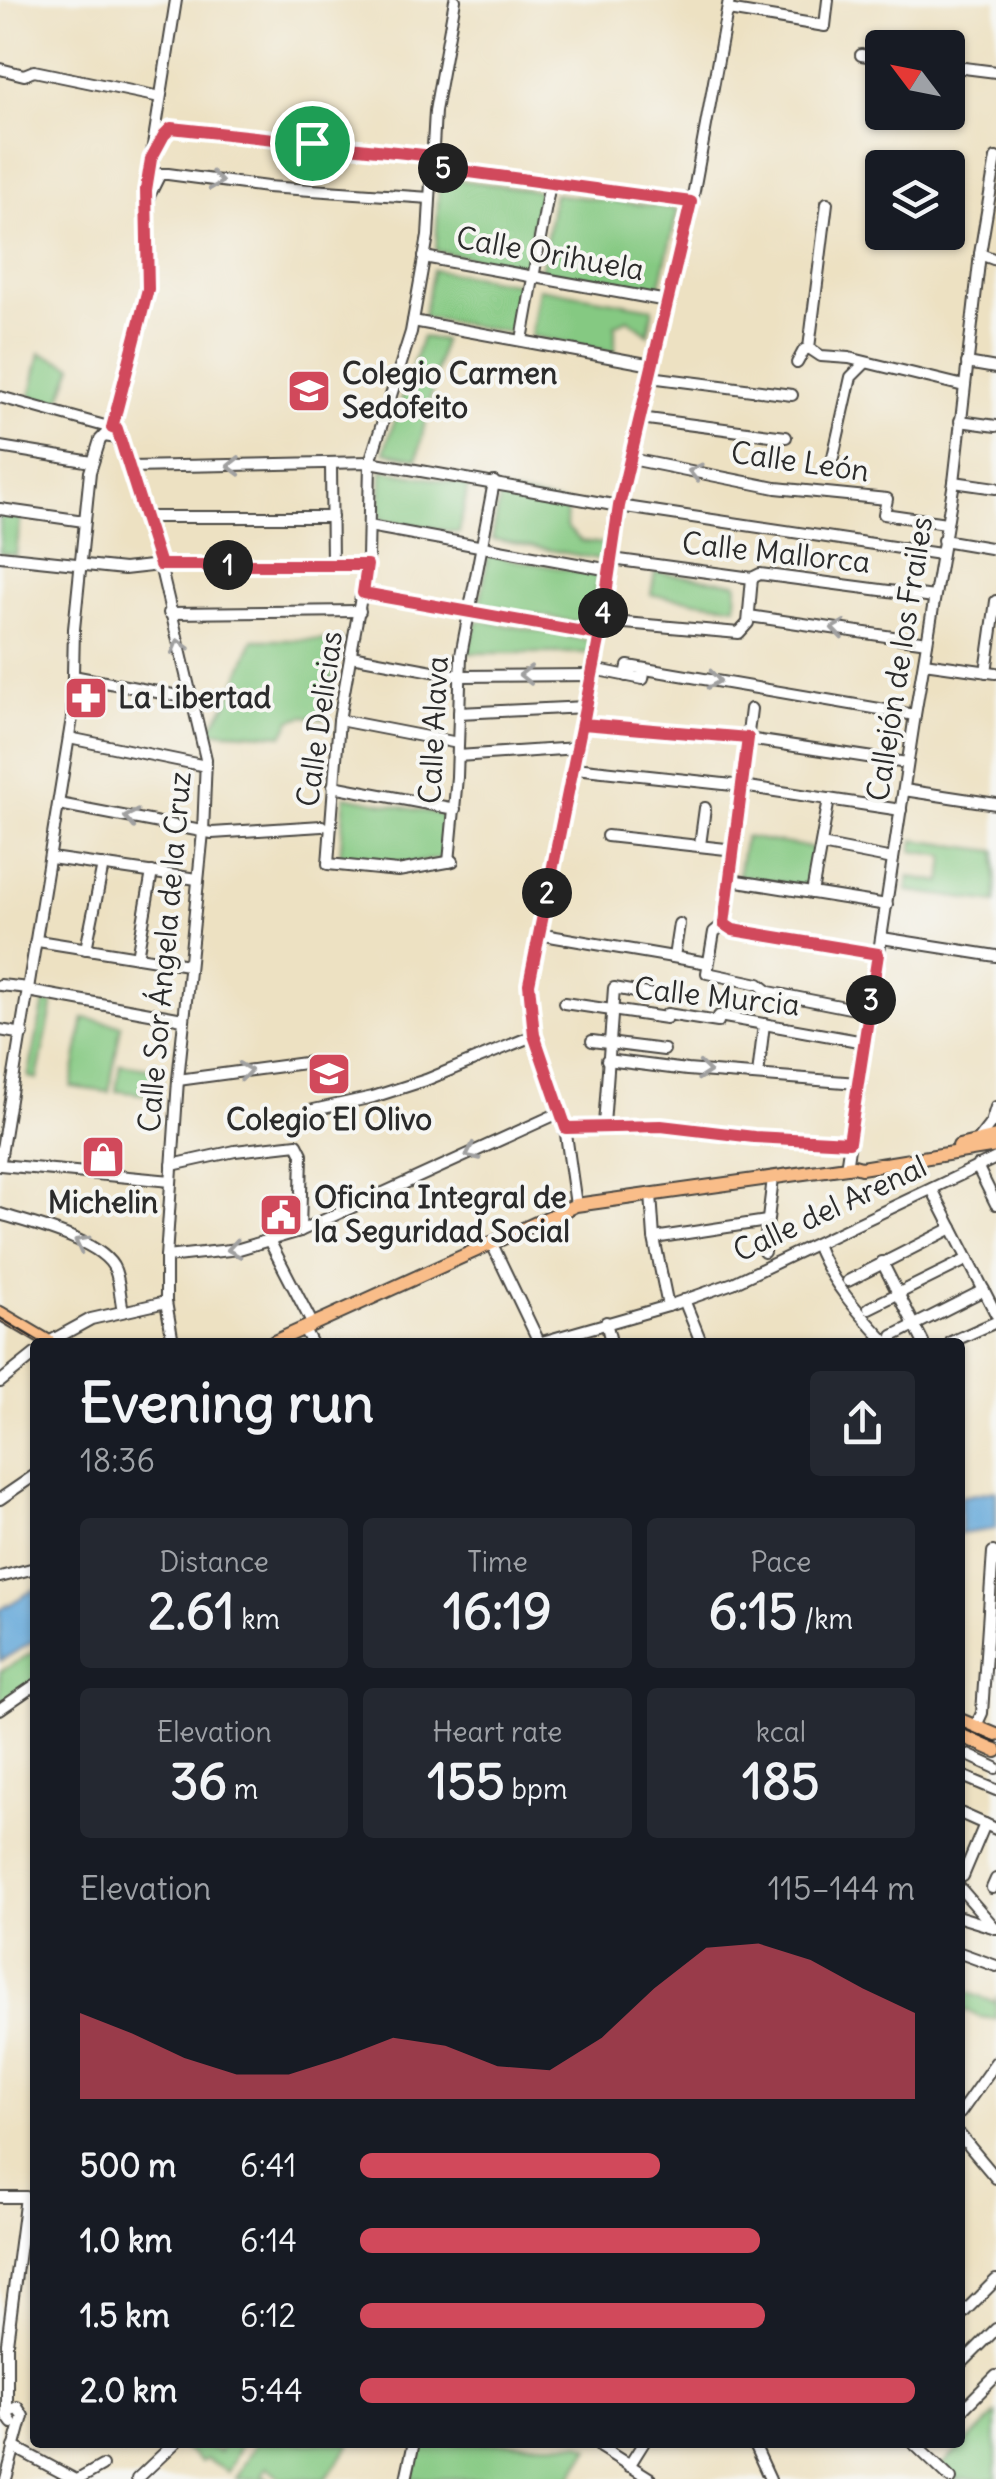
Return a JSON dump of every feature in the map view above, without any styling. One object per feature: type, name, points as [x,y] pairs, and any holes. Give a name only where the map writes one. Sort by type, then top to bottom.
[{"type":"main road","points":[[283,1338],[576,1204],[850,1167],[882,1158],[996,1141]]},
{"type":"main road","points":[[850,1167],[964,1153],[996,1141]]},
{"type":"main road","points":[[0,1313],[42,1338]]},
{"type":"main road","points":[[965,1722],[996,1736]]},
{"type":"main road","points":[[965,1737],[996,1751]]},
{"type":"street","points":[[171,1181],[0,1163],[69,738],[74,629],[92,462],[105,435],[148,289],[146,203],[176,0]]},
{"type":"street","name":"Calle Delicias","points":[[451,862],[398,871],[328,864],[339,720],[367,565],[370,462],[414,321],[424,258],[436,111],[454,0]]},
{"type":"street","points":[[576,1204],[566,1128],[534,1035],[529,984],[575,768],[619,506],[691,202],[728,5],[825,26],[828,0]]},
{"type":"street","points":[[861,55],[865,56]]},
{"type":"street","points":[[965,68],[996,72]]},
{"type":"street","points":[[0,69],[24,75],[34,71],[160,97]]},
{"type":"street","points":[[151,159],[171,128],[312,143],[691,202]]},
{"type":"street","name":"Callejón de los Frailes","points":[[850,1167],[849,1142],[864,1042],[954,482],[980,254],[996,158]]},
{"type":"street","points":[[146,203],[160,174],[304,190],[430,198]]},
{"type":"street","points":[[522,340],[550,182]]},
{"type":"street","points":[[809,348],[827,203]]},
{"type":"street","points":[[980,254],[996,260]]},
{"type":"street","name":"Calle Orihuela","points":[[424,258],[667,301]]},
{"type":"street","points":[[414,321],[522,340],[651,371],[792,395]]},
{"type":"street","points":[[797,362],[809,348]]},
{"type":"street","points":[[809,348],[821,356],[850,358],[964,386]]},
{"type":"street","points":[[832,458],[851,378],[865,362]]},
{"type":"street","points":[[967,364],[996,368]]},
{"type":"street","points":[[0,397],[105,435]]},
{"type":"street","points":[[640,418],[786,437]]},
{"type":"street","points":[[960,421],[996,426]]},
{"type":"street","name":"Calle Sor Ángela de la Cruz","points":[[105,435],[117,429],[146,518],[194,698],[206,766],[166,1257],[166,1302],[172,1338]]},
{"type":"street","points":[[0,447],[92,462]]},
{"type":"street","name":"Calle León","points":[[631,459],[776,488],[887,499],[884,514],[946,522]]},
{"type":"street","points":[[130,467],[370,462],[619,506],[940,554]]},
{"type":"street","points":[[332,464],[332,565]]},
{"type":"street","name":"Calle Alava","points":[[451,862],[461,655],[494,482]]},
{"type":"street","points":[[954,482],[996,488]]},
{"type":"street","points":[[0,509],[84,521]]},
{"type":"street","points":[[146,518],[332,517]]},
{"type":"street","name":"Calle Mallorca","points":[[369,526],[611,565],[752,578],[760,574],[934,598]]},
{"type":"street","points":[[943,540],[996,549]]},
{"type":"street","points":[[0,556],[124,569],[160,565],[367,565]]},
{"type":"street","points":[[602,621],[740,632],[747,627],[752,578]]},
{"type":"street","points":[[363,593],[600,635]]},
{"type":"street","points":[[924,662],[991,672],[996,602]]},
{"type":"street","points":[[169,613],[360,611]]},
{"type":"street","points":[[749,616],[927,642]]},
{"type":"street","points":[[351,656],[460,676],[593,672],[626,676],[628,666],[915,715]]},
{"type":"street","points":[[73,676],[194,698]]},
{"type":"street","points":[[459,714],[586,708]]},
{"type":"street","points":[[708,968],[714,932],[724,924],[752,710]]},
{"type":"street","points":[[339,720],[458,743]]},
{"type":"street","points":[[583,724],[748,738],[908,763]]},
{"type":"street","points":[[69,738],[206,766]]},
{"type":"street","points":[[458,756],[577,748]]},
{"type":"street","points":[[575,768],[742,786],[900,810]]},
{"type":"street","points":[[332,786],[455,809]]},
{"type":"street","points":[[904,790],[996,804]]},
{"type":"street","points":[[812,893],[828,799]]},
{"type":"street","points":[[59,804],[203,832],[322,826]]},
{"type":"street","points":[[700,845],[705,808]]},
{"type":"street","points":[[608,836],[734,850]]},
{"type":"street","points":[[821,846],[893,859]]},
{"type":"street","points":[[51,858],[198,879]]},
{"type":"street","points":[[86,948],[103,865]]},
{"type":"street","points":[[137,957],[152,872]]},
{"type":"street","points":[[731,880],[886,905]]},
{"type":"street","points":[[674,956],[679,924]]},
{"type":"street","points":[[724,924],[733,930],[878,954]]},
{"type":"street","points":[[538,934],[674,956],[759,984],[769,992],[870,1012]]},
{"type":"street","points":[[882,938],[996,956]]},
{"type":"street","points":[[38,941],[188,966]]},
{"type":"street","points":[[0,985],[184,1020]]},
{"type":"street","points":[[604,1125],[614,988],[663,996]]},
{"type":"street","name":"Calle Murcia","points":[[564,1003],[718,1022],[719,1016],[864,1042]]},
{"type":"street","points":[[758,1076],[764,1024]]},
{"type":"street","points":[[0,1030],[22,1034]]},
{"type":"street","points":[[309,1111],[426,1080],[534,1035]]},
{"type":"street","points":[[592,1041],[664,1050]]},
{"type":"street","points":[[607,1060],[858,1083]]},
{"type":"street","points":[[178,1080],[312,1062]]},
{"type":"street","points":[[0,1076],[16,1078]]},
{"type":"street","points":[[995,1111],[996,1129]]},
{"type":"street","points":[[976,1142],[995,1111]]},
{"type":"street","points":[[166,1257],[270,1242],[300,1231],[561,1112]]},
{"type":"street","points":[[566,1128],[661,1126],[754,1137],[849,1142]]},
{"type":"street","points":[[172,1165],[262,1147],[300,1146],[300,1231]]},
{"type":"street","name":"Calle del Arenal","points":[[553,1338],[733,1283],[996,1158]]},
{"type":"street","points":[[977,1166],[996,1204]]},
{"type":"street","points":[[764,1252],[772,1178]]},
{"type":"street","points":[[932,1189],[996,1314]]},
{"type":"street","points":[[651,1194],[654,1238],[668,1306]]},
{"type":"street","points":[[0,1214],[74,1238],[109,1260],[115,1270],[123,1311]]},
{"type":"street","points":[[654,1238],[768,1221]]},
{"type":"street","points":[[848,1280],[952,1228]]},
{"type":"street","points":[[270,1242],[310,1338]]},
{"type":"street","points":[[491,1242],[538,1338]]},
{"type":"street","points":[[816,1244],[827,1270],[859,1314],[888,1338]]},
{"type":"street","points":[[869,1308],[968,1259]]},
{"type":"street","points":[[882,1262],[921,1338]]},
{"type":"street","points":[[891,1338],[984,1290]]},
{"type":"street","points":[[684,1300],[698,1338]]},
{"type":"street","points":[[56,1338],[91,1319],[166,1302]]},
{"type":"street","points":[[606,1322],[610,1338]]},
{"type":"street","points":[[959,1338],[996,1322]]},
{"type":"street","points":[[0,1382],[30,1358]]},
{"type":"street","points":[[0,1499],[30,1482]]},
{"type":"street","points":[[976,1726],[982,1713],[994,1552]]},
{"type":"street","points":[[0,1576],[30,1569]]},
{"type":"street","points":[[0,1709],[30,1688]]},
{"type":"street","points":[[965,1754],[996,1768]]},
{"type":"street","points":[[965,1777],[996,1790]]},
{"type":"street","points":[[965,1815],[990,1827],[965,1874]]},
{"type":"street","points":[[965,1887],[996,1928]]},
{"type":"street","points":[[965,1919],[996,1928]]},
{"type":"street","points":[[965,1955],[996,1966]]},
{"type":"street","points":[[965,2106],[996,2062]]},
{"type":"street","points":[[965,2141],[996,2178]]},
{"type":"street","points":[[0,2198],[26,2196],[7,2343],[10,2420],[15,2444],[6,2479]]},
{"type":"street","points":[[965,2311],[996,2280]]},
{"type":"street","points":[[965,2360],[996,2329]]},
{"type":"street","points":[[965,2407],[996,2376]]},
{"type":"street","points":[[15,2444],[77,2479],[102,2466]]},
{"type":"street","points":[[137,2479],[170,2448]]},
{"type":"street","points":[[406,2479],[413,2448]]},
{"type":"street","points":[[602,2448],[651,2479]]},
{"type":"street","points":[[629,2466],[640,2448]]},
{"type":"street","points":[[756,2448],[770,2479]]},
{"type":"street","points":[[923,2448],[950,2479]]},
{"type":"green space","points":[[439,177],[540,191],[525,268],[436,251]]},
{"type":"green space","points":[[554,194],[678,209],[658,293],[541,271]]},
{"type":"green space","points":[[433,270],[521,284],[513,333],[423,317]]},
{"type":"green space","points":[[539,288],[653,308],[648,334],[628,319],[615,325],[615,353],[531,336]]},
{"type":"green space","points":[[422,337],[443,340],[417,459],[384,452]]},
{"type":"green space","points":[[40,353],[73,366],[59,404],[30,397]]},
{"type":"green space","points":[[382,470],[468,485],[459,533],[380,519]]},
{"type":"green space","points":[[501,491],[567,504],[566,527],[581,541],[604,544],[603,560],[492,539]]},
{"type":"green space","points":[[0,512],[21,515],[16,555],[0,553]]},
{"type":"green space","points":[[488,555],[598,575],[590,625],[480,604]]},
{"type":"green space","points":[[655,572],[737,583],[736,606],[651,595]]},
{"type":"green space","points":[[478,620],[593,641],[592,653],[467,653]]},
{"type":"green space","points":[[253,640],[343,640],[325,719],[304,716],[291,720],[283,735],[209,731],[230,698]]},
{"type":"green space","points":[[345,796],[448,816],[444,858],[402,865],[340,859]]},
{"type":"green space","points":[[745,837],[814,848],[807,887],[738,876]]},
{"type":"green space","points":[[914,840],[996,851],[996,903],[907,891],[909,877],[942,882],[945,856],[912,851]]},
{"type":"green space","points":[[44,1002],[53,1003],[37,1079],[28,1077]]},
{"type":"green space","points":[[84,1018],[121,1025],[109,1092],[71,1087]]},
{"type":"green space","points":[[120,1064],[162,1070],[160,1096],[116,1091]]},
{"type":"green space","points":[[30,1654],[30,1688],[0,1709],[0,1672]]},
{"type":"green space","points":[[965,1992],[994,2002],[996,1999],[996,2019],[965,2010]]},
{"type":"green space","points":[[996,2414],[996,2479],[954,2479],[940,2467],[965,2448],[965,2443]]},
{"type":"green space","points":[[183,2448],[212,2448],[219,2452],[222,2448],[240,2448],[228,2472],[206,2459],[201,2462]]},
{"type":"green space","points":[[253,2448],[348,2448],[326,2479],[283,2479],[267,2467],[262,2474],[268,2479],[236,2479]]},
{"type":"green space","points":[[418,2448],[590,2448],[570,2479],[411,2479]]},
{"type":"water","points":[[996,1490],[996,1529],[965,1533],[965,1496]]},
{"type":"water","points":[[30,1592],[30,1643],[0,1661],[0,1610]]},
{"type":"tram line","points":[[0,1318],[33,1338]]},
{"type":"tram line","points":[[965,1729],[996,1743]]},
{"type":"place","name":"Colegio Carmen Sedofeito","points":[[309,391]]},
{"type":"place","name":"La Libertad","points":[[86,698]]},
{"type":"place","name":"Colegio El Olivo","points":[[329,1074]]},
{"type":"place","name":"Michelin","points":[[103,1157]]},
{"type":"place","name":"Oficina Integral de la Seguridad Social","points":[[281,1215]]},
{"type":"route","points":[[312,143],[171,128],[151,159],[146,190],[148,289],[112,428],[117,429],[160,565],[367,565],[363,593],[600,635],[529,984],[534,1035],[566,1128],[661,1126],[754,1137],[849,1142],[878,954],[733,930],[724,924],[748,738],[583,724],[600,635],[619,506],[691,202],[432,167],[433,156],[312,143]]}]
